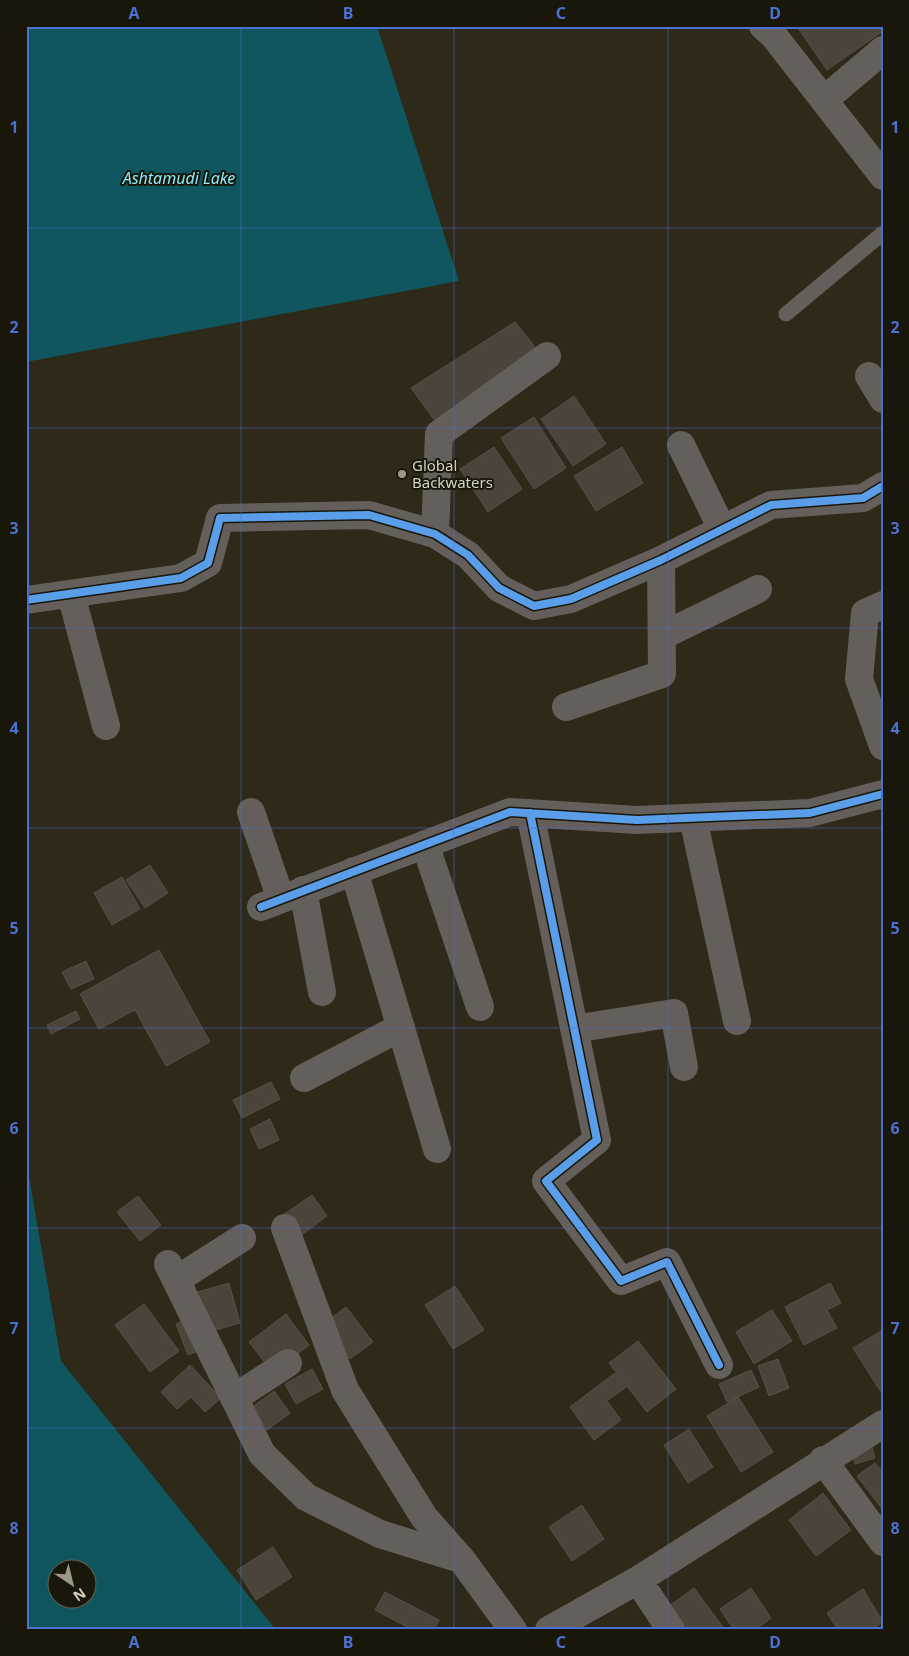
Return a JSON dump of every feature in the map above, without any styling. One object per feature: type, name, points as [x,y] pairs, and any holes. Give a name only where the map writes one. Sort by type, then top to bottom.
[{"type":"street","points":[[763,26],[774,36],[883,176]]},
{"type":"street","points":[[824,100],[883,50]]},
{"type":"street","points":[[435,534],[439,434],[547,356]]},
{"type":"street","points":[[681,445],[722,529]]},
{"type":"street","points":[[26,600],[181,578],[208,563],[220,518],[369,515],[435,534],[468,555],[499,588],[534,606],[571,599],[661,560],[771,505],[863,498],[883,486]]},
{"type":"street","points":[[566,708],[662,674],[661,560]]},
{"type":"street","points":[[662,636],[758,589]]},
{"type":"street","points":[[72,594],[106,726]]},
{"type":"street","points":[[883,605],[865,613],[859,679],[883,746]]},
{"type":"street","points":[[282,899],[510,812],[637,820],[810,813],[883,794]]},
{"type":"street","points":[[251,812],[282,899],[322,992]]},
{"type":"street","points":[[530,813],[597,1140],[546,1180],[620,1281],[667,1262],[719,1365]]},
{"type":"street","points":[[693,818],[737,1021]]},
{"type":"street","points":[[425,844],[480,1007]]},
{"type":"street","points":[[354,871],[437,1149]]},
{"type":"street","points":[[574,1029],[674,1013],[684,1067]]},
{"type":"street","points":[[304,1078],[401,1027]]},
{"type":"street","points":[[285,1228],[344,1390],[424,1517],[462,1560],[513,1630]]},
{"type":"street","points":[[242,1238],[172,1272],[262,1454],[306,1497],[380,1534],[462,1560]]},
{"type":"street","points":[[234,1398],[288,1363]]},
{"type":"street","points":[[549,1630],[638,1580],[823,1460],[883,1424]]},
{"type":"street","points":[[823,1460],[883,1542]]},
{"type":"street","points":[[638,1580],[671,1630]]},
{"type":"lane","points":[[786,314],[883,233]]},
{"type":"water","name":"Ashtamudi Lake","points":[[26,26],[377,26],[459,281],[26,362]]},
{"type":"water","points":[[26,1160],[61,1361],[276,1630],[26,1630]]},
{"type":"building","points":[[800,26],[883,26],[883,31],[827,70],[798,28]]},
{"type":"building","points":[[515,322],[539,352],[438,425],[411,388]]},
{"type":"building","points":[[574,396],[606,444],[573,466],[541,419]]},
{"type":"building","points":[[534,417],[566,468],[534,489],[501,438]]},
{"type":"building","points":[[494,447],[522,489],[488,512],[460,469]]},
{"type":"building","points":[[622,447],[643,483],[596,511],[574,476]]},
{"type":"building","points":[[150,865],[168,893],[145,908],[126,880]]},
{"type":"building","points":[[122,877],[140,909],[112,925],[94,893]]},
{"type":"building","points":[[159,950],[210,1042],[166,1066],[135,1010],[99,1029],[80,994]]},
{"type":"building","points":[[86,961],[94,979],[71,989],[62,972]]},
{"type":"building","points":[[76,1011],[80,1019],[51,1034],[47,1025]]},
{"type":"building","points":[[271,1082],[280,1099],[242,1118],[233,1100]]},
{"type":"building","points":[[270,1119],[279,1140],[259,1149],[250,1129]]},
{"type":"building","points":[[312,1195],[327,1216],[299,1237],[283,1215]]},
{"type":"building","points":[[138,1196],[161,1225],[140,1241],[117,1212]]},
{"type":"building","points":[[229,1283],[240,1323],[209,1332],[197,1292]]},
{"type":"building","points":[[830,1283],[841,1303],[827,1310],[837,1328],[804,1345],[785,1307]]},
{"type":"building","points":[[455,1286],[484,1330],[453,1349],[425,1305]]},
{"type":"building","points":[[144,1304],[179,1351],[150,1372],[115,1325]]},
{"type":"building","points":[[346,1307],[373,1342],[350,1359],[323,1324]]},
{"type":"building","points":[[772,1310],[792,1341],[754,1364],[736,1332]]},
{"type":"building","points":[[286,1314],[309,1345],[273,1373],[249,1342]]},
{"type":"building","points":[[191,1318],[203,1349],[188,1355],[176,1324]]},
{"type":"building","points":[[883,1330],[883,1395],[853,1348]]},
{"type":"building","points":[[638,1341],[676,1389],[647,1412],[609,1363]]},
{"type":"building","points":[[778,1359],[789,1388],[769,1396],[758,1366]]},
{"type":"building","points":[[190,1365],[221,1398],[205,1412],[191,1397],[177,1409],[161,1392]]},
{"type":"building","points":[[312,1369],[323,1389],[296,1404],[285,1384]]},
{"type":"building","points":[[751,1370],[759,1387],[727,1402],[719,1384]]},
{"type":"building","points":[[615,1373],[626,1387],[607,1401],[621,1420],[594,1440],[570,1407]]},
{"type":"building","points":[[274,1391],[290,1413],[267,1430],[251,1408]]},
{"type":"building","points":[[738,1397],[773,1452],[741,1472],[707,1416]]},
{"type":"building","points":[[689,1429],[713,1467],[688,1483],[664,1445]]},
{"type":"building","points":[[871,1444],[875,1458],[855,1464],[851,1450]]},
{"type":"building","points":[[875,1463],[883,1472],[883,1510],[857,1476]]},
{"type":"building","points":[[823,1493],[851,1530],[816,1556],[789,1520]]},
{"type":"building","points":[[582,1505],[604,1539],[572,1561],[549,1527]]},
{"type":"building","points":[[273,1547],[292,1577],[256,1600],[237,1570]]},
{"type":"building","points":[[694,1588],[725,1630],[685,1630],[668,1607]]},
{"type":"building","points":[[751,1588],[771,1618],[755,1630],[734,1630],[720,1609]]},
{"type":"building","points":[[863,1589],[883,1622],[871,1630],[838,1630],[827,1613]]},
{"type":"building","points":[[385,1592],[439,1620],[434,1630],[413,1630],[375,1610]]},
{"type":"cycle path","points":[[26,600],[181,578],[208,563],[220,518],[369,515],[435,534],[468,555],[499,588],[534,606],[571,599],[661,560],[771,505],[863,498],[883,486]]},
{"type":"cycle path","points":[[261,907],[510,812],[637,820],[810,813],[883,794]]},
{"type":"cycle path","points":[[530,813],[597,1140],[546,1181],[621,1281],[667,1262],[719,1365]]},
{"type":"place","name":"Global Backwaters","points":[[402,474]]}]
